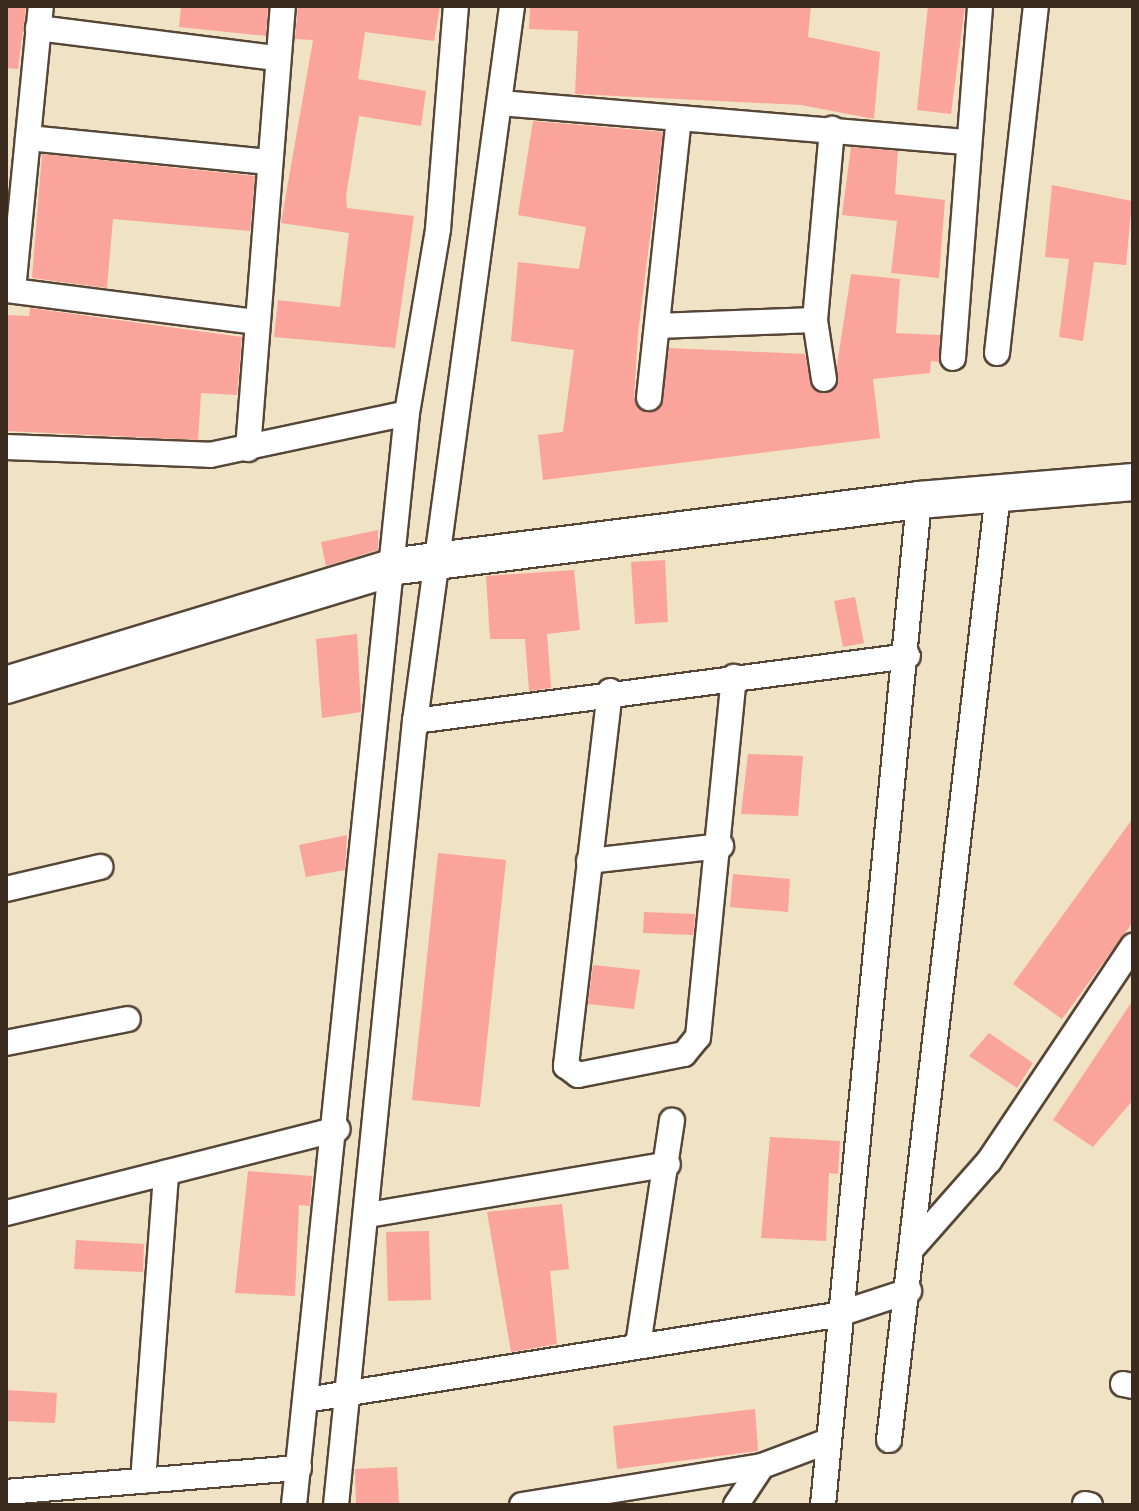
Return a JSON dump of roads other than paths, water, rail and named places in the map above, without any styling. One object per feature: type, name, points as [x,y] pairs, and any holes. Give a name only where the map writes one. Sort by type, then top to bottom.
[{"type":"street","points":[[248,449],[255,322],[283,6]]},
{"type":"street","points":[[294,1505],[338,1129],[397,566],[407,413],[438,229],[456,6]]},
{"type":"street","points":[[336,1505],[350,1398],[415,721],[439,564],[512,6]]},
{"type":"street","points":[[953,358],[980,6]]},
{"type":"street","points":[[997,353],[1036,6]]},
{"type":"street","points":[[255,322],[9,290],[40,17],[276,58]]},
{"type":"street","points":[[500,103],[968,142]]},
{"type":"street","points":[[649,398],[679,119]]},
{"type":"street","points":[[824,379],[815,320],[832,129]]},
{"type":"street","points":[[28,138],[269,162]]},
{"type":"street","points":[[657,326],[815,320]]},
{"type":"street","points":[[6,447],[124,457],[248,449],[407,413]]},
{"type":"street","points":[[6,685],[397,566],[439,564],[919,500],[1133,482]]},
{"type":"street","points":[[889,1440],[909,1291],[998,493]]},
{"type":"street","points":[[823,1505],[823,1443],[908,656],[919,500]]},
{"type":"street","points":[[415,721],[610,691],[908,656]]},
{"type":"street","points":[[610,691],[566,1066],[578,1075],[684,1054],[698,1037],[721,846],[734,677]]},
{"type":"street","points":[[589,861],[721,846]]},
{"type":"street","points":[[6,889],[100,867]]},
{"type":"street","points":[[914,1246],[989,1161],[1133,946]]},
{"type":"street","points":[[6,1043],[128,1019]]},
{"type":"street","points":[[638,1345],[668,1164],[672,1121]]},
{"type":"street","points":[[6,1213],[338,1129]]},
{"type":"street","points":[[368,1215],[668,1164]]},
{"type":"street","points":[[143,1481],[166,1173]]},
{"type":"street","points":[[306,1400],[350,1398],[638,1345],[836,1315],[909,1291]]},
{"type":"street","points":[[522,1505],[596,1499],[762,1466],[823,1443]]},
{"type":"street","points":[[736,1505],[762,1466]]},
{"type":"street","points":[[6,1492],[299,1468]]}]
